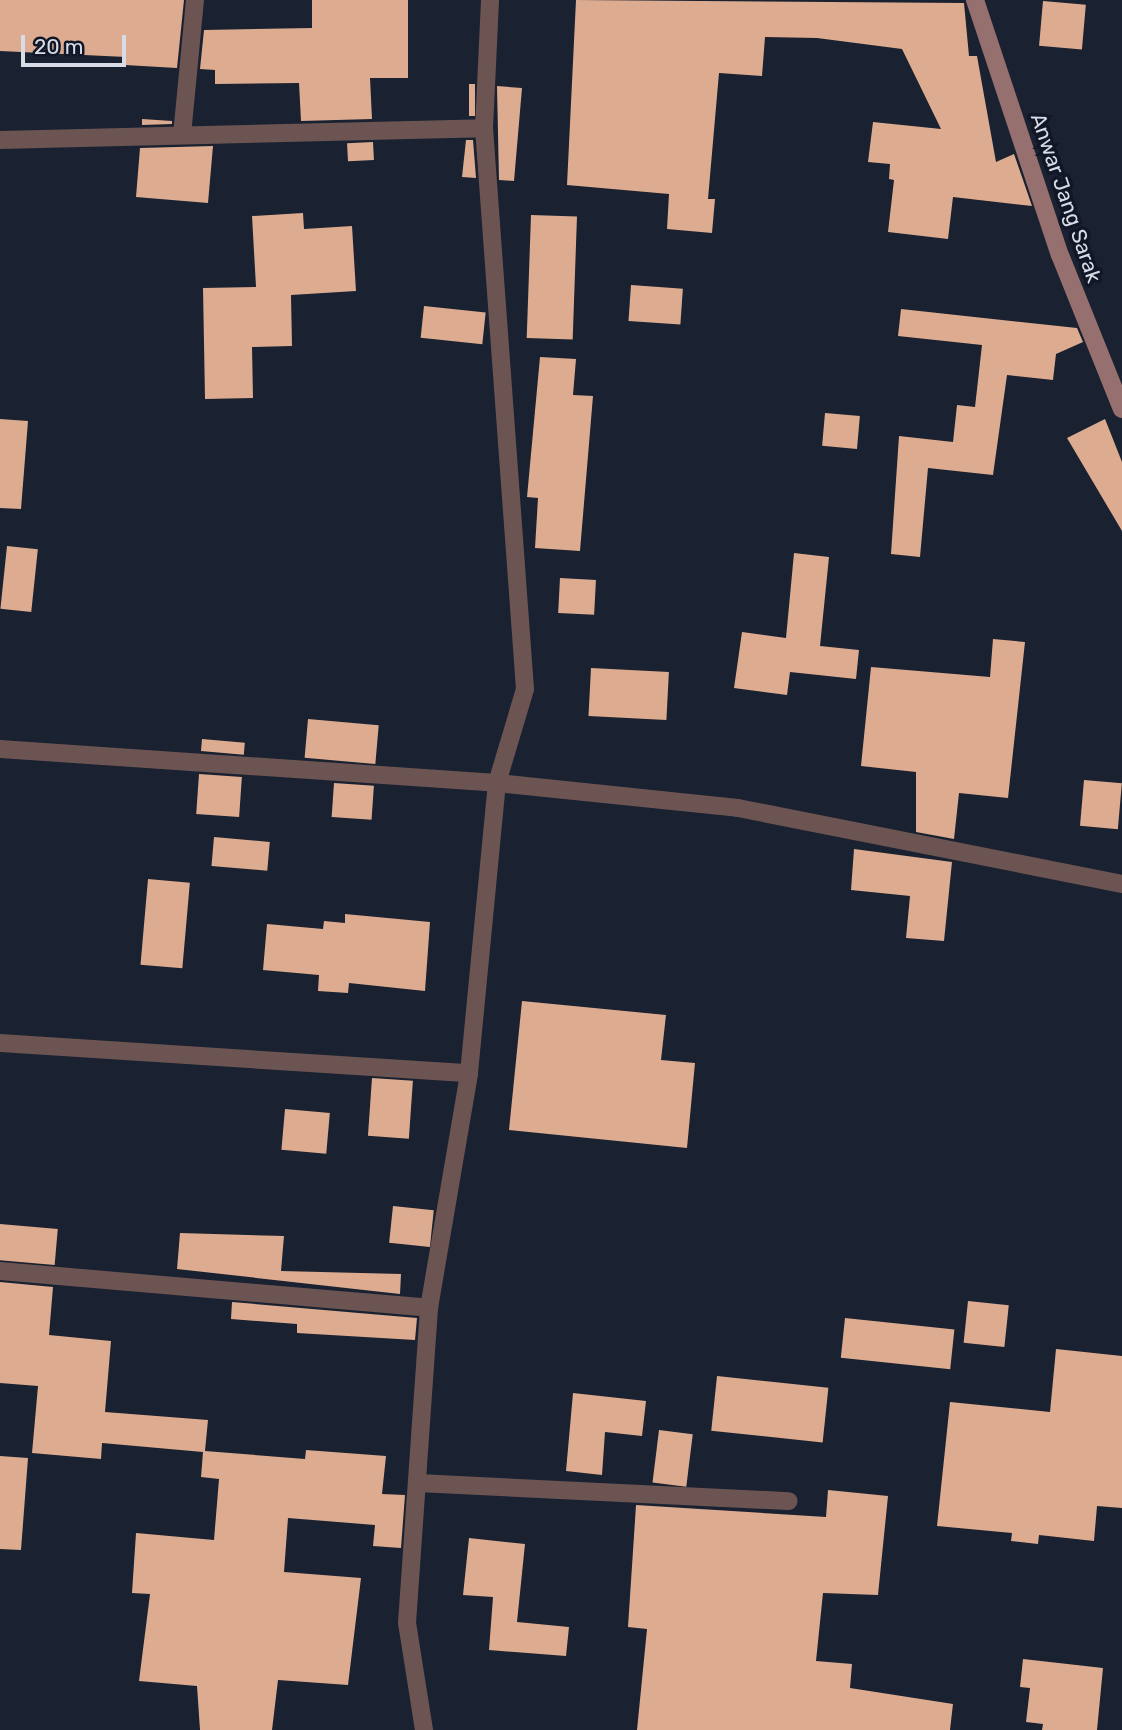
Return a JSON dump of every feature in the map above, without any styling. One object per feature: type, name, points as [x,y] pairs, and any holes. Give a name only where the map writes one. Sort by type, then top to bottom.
[{"type":"main road","name":"Anwar Jang Sarak","points":[[975,0],[1060,255],[1122,409]]},
{"type":"street","points":[[182,135],[195,0]]},
{"type":"street","points":[[424,1730],[407,1623],[429,1308],[468,1073],[497,783],[525,689],[484,128],[490,0]]},
{"type":"street","points":[[0,140],[484,128]]},
{"type":"street","points":[[0,749],[497,783],[738,808],[1122,884]]},
{"type":"street","points":[[0,1043],[468,1073]]},
{"type":"street","points":[[0,1271],[429,1308]]},
{"type":"street","points":[[418,1483],[789,1501]]},
{"type":"building","points":[[0,0],[184,0],[177,68],[125,65],[126,57],[0,51]]},
{"type":"building","points":[[312,0],[408,0],[408,78],[370,78],[372,119],[301,121],[299,83],[215,84],[215,70],[200,69],[204,30],[312,28]]},
{"type":"building","points":[[576,0],[964,3],[969,56],[977,56],[996,162],[1014,154],[1032,206],[953,197],[948,239],[888,232],[894,180],[889,179],[890,164],[868,162],[873,122],[941,129],[902,49],[817,38],[765,37],[762,76],[719,73],[708,199],[715,199],[712,233],[667,229],[669,194],[567,185]]},
{"type":"building","points":[[1043,1],[1086,5],[1082,50],[1039,46]]},
{"type":"building","points":[[469,84],[475,84],[475,116],[469,116]]},
{"type":"building","points":[[497,86],[522,88],[514,181],[499,180]]},
{"type":"building","points":[[142,119],[172,121],[172,124],[142,125]]},
{"type":"building","points":[[466,140],[473,140],[476,178],[462,177]]},
{"type":"building","points":[[373,142],[374,160],[348,161],[347,143]]},
{"type":"building","points":[[213,146],[208,203],[136,197],[140,148]]},
{"type":"building","points":[[303,213],[304,229],[352,226],[356,291],[291,295],[292,346],[252,347],[253,398],[205,399],[203,288],[256,287],[252,216]]},
{"type":"building","points":[[531,215],[577,217],[573,340],[527,338]]},
{"type":"building","points":[[631,285],[683,289],[680,325],[628,321]]},
{"type":"building","points":[[424,306],[486,312],[482,344],[421,338]]},
{"type":"building","points":[[901,309],[1077,328],[1083,342],[1056,354],[1053,380],[1007,375],[993,475],[928,468],[920,557],[891,554],[899,436],[953,442],[957,405],[975,407],[982,345],[898,336]]},
{"type":"building","points":[[540,357],[576,359],[573,395],[593,396],[580,551],[535,548],[538,498],[527,497]]},
{"type":"building","points":[[825,413],[860,416],[857,449],[822,446]]},
{"type":"building","points":[[0,419],[28,421],[21,509],[0,508]]},
{"type":"building","points":[[1105,419],[1122,462],[1122,531],[1067,438]]},
{"type":"building","points":[[7,546],[38,549],[31,612],[0,609]]},
{"type":"building","points":[[794,553],[829,557],[820,646],[859,650],[856,679],[790,672],[787,695],[734,688],[742,632],[786,638]]},
{"type":"building","points":[[560,578],[596,580],[594,615],[558,613]]},
{"type":"building","points":[[993,639],[1025,642],[1008,798],[959,793],[954,839],[916,832],[916,772],[861,766],[871,667],[990,677]]},
{"type":"building","points":[[591,668],[669,672],[666,720],[588,716]]},
{"type":"building","points":[[308,719],[379,725],[375,764],[305,758]]},
{"type":"building","points":[[202,739],[245,743],[244,755],[201,751]]},
{"type":"building","points":[[199,774],[242,777],[239,817],[196,814]]},
{"type":"building","points":[[1084,780],[1122,783],[1118,829],[1080,826]]},
{"type":"building","points":[[334,783],[374,786],[372,820],[332,817]]},
{"type":"building","points":[[214,837],[270,842],[267,871],[211,866]]},
{"type":"building","points":[[854,849],[952,862],[944,941],[906,938],[910,896],[851,890]]},
{"type":"building","points":[[148,879],[190,883],[182,968],[141,965]]},
{"type":"building","points":[[345,914],[430,922],[425,991],[349,983],[348,993],[318,991],[319,975],[263,970],[267,924],[323,929],[324,921],[345,923]]},
{"type":"building","points":[[522,1001],[666,1015],[661,1060],[695,1063],[687,1148],[509,1130]]},
{"type":"building","points":[[372,1078],[413,1081],[409,1139],[368,1136]]},
{"type":"building","points":[[285,1109],[330,1113],[326,1154],[281,1150]]},
{"type":"building","points":[[393,1206],[434,1210],[430,1247],[389,1243]]},
{"type":"building","points":[[0,1224],[58,1229],[55,1265],[0,1260]]},
{"type":"building","points":[[180,1233],[284,1236],[281,1271],[401,1274],[400,1294],[177,1269]]},
{"type":"building","points":[[0,1282],[53,1287],[49,1335],[111,1341],[105,1412],[208,1420],[205,1451],[305,1459],[306,1450],[386,1456],[382,1494],[405,1495],[401,1548],[373,1546],[375,1525],[288,1518],[284,1572],[361,1578],[348,1685],[278,1680],[272,1730],[200,1730],[197,1686],[139,1681],[150,1594],[132,1593],[136,1533],[214,1540],[219,1479],[201,1477],[203,1452],[102,1443],[101,1459],[32,1453],[38,1386],[0,1383]]},
{"type":"building","points":[[968,1301],[1009,1305],[1004,1347],[964,1343]]},
{"type":"building","points":[[232,1302],[417,1318],[415,1340],[297,1333],[297,1324],[231,1319]]},
{"type":"building","points":[[845,1318],[954,1329],[950,1369],[841,1358]]},
{"type":"building","points":[[1056,1349],[1122,1356],[1122,1508],[1097,1506],[1094,1541],[1039,1535],[1038,1544],[1011,1541],[1012,1533],[937,1526],[950,1402],[1050,1412]]},
{"type":"building","points":[[717,1376],[828,1388],[823,1442],[711,1431]]},
{"type":"building","points":[[573,1393],[646,1401],[642,1436],[605,1432],[602,1475],[566,1471]]},
{"type":"building","points":[[659,1430],[693,1434],[686,1487],[653,1483]]},
{"type":"building","points":[[0,1456],[28,1458],[21,1550],[0,1549]]},
{"type":"building","points":[[828,1490],[888,1496],[878,1595],[823,1593],[816,1661],[852,1664],[850,1688],[953,1704],[950,1730],[637,1730],[647,1629],[628,1627],[636,1505],[826,1517]]},
{"type":"building","points":[[469,1538],[525,1544],[517,1622],[569,1627],[566,1656],[489,1650],[493,1597],[463,1595]]},
{"type":"building","points":[[1023,1659],[1103,1668],[1097,1730],[1042,1730],[1043,1724],[1026,1722],[1030,1688],[1020,1687]]}]
